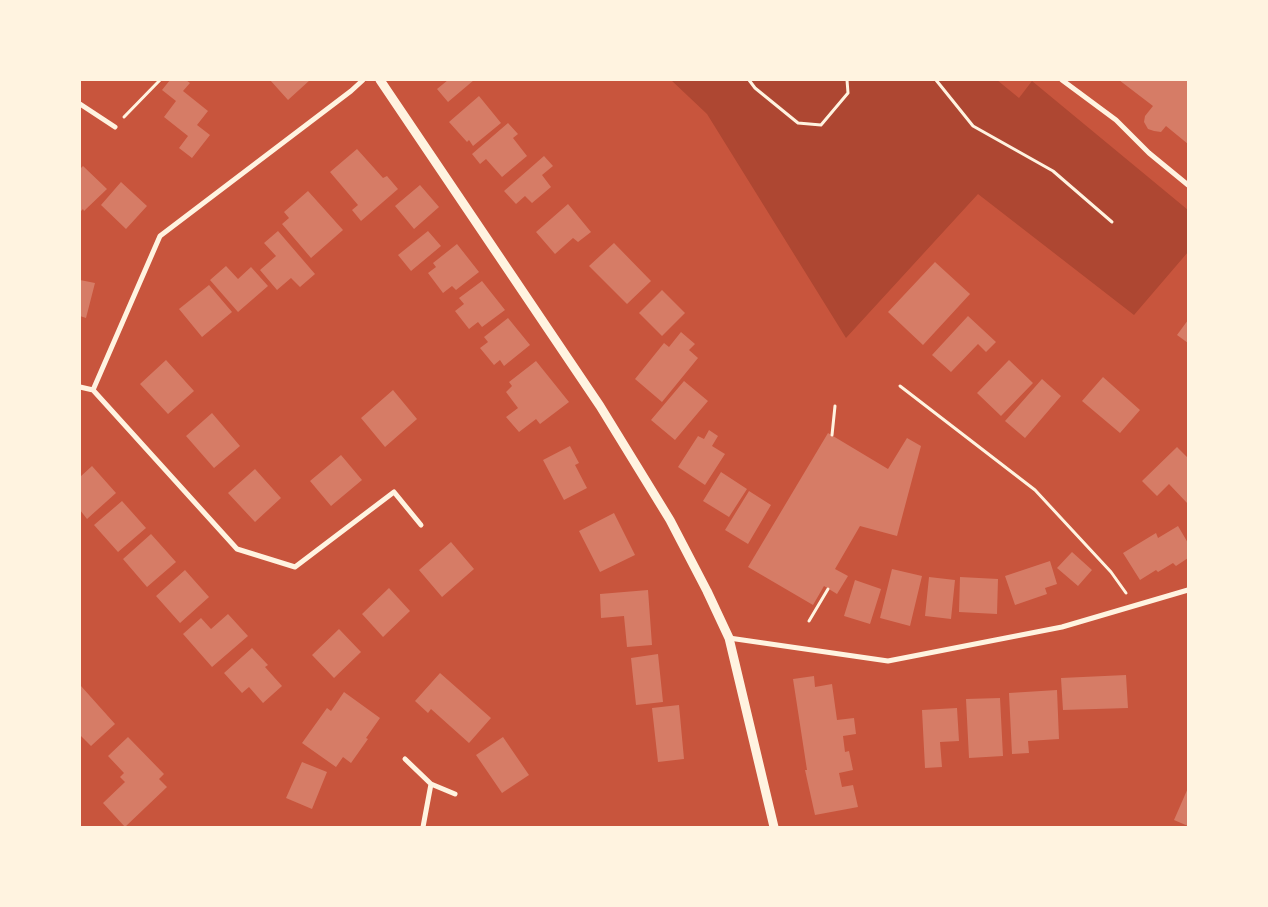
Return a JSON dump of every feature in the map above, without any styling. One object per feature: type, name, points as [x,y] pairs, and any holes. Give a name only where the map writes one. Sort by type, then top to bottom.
[{"type":"street","points":[[93,390],[160,236],[363,80]]},
{"type":"street","points":[[380,80],[600,406],[670,520],[729,638],[774,827]]},
{"type":"street","points":[[1062,80],[1116,120],[1149,153],[1188,185]]},
{"type":"street","points":[[80,104],[115,127]]},
{"type":"street","points":[[80,387],[93,390],[236,549],[294,567],[394,492],[421,525]]},
{"type":"street","points":[[729,638],[888,661],[1062,627],[1188,590]]},
{"type":"street","points":[[405,759],[431,784],[455,794]]},
{"type":"street","points":[[423,827],[431,784]]},
{"type":"path","points":[[115,127],[160,80]]},
{"type":"path","points":[[749,80],[755,88],[798,123],[820,125],[848,93],[847,80]]},
{"type":"path","points":[[936,80],[973,126],[1053,171],[1112,222]]},
{"type":"path","points":[[900,386],[1035,490],[1111,572],[1136,605]]},
{"type":"path","points":[[832,435],[835,406]]},
{"type":"path","points":[[809,621],[828,589]]},
{"type":"shaded area","points":[[671,80],[997,80],[1019,98],[1032,81],[1188,210],[1188,252],[1134,315],[978,194],[846,338],[707,114]]},
{"type":"building","points":[[170,80],[186,80],[190,83],[183,91],[208,111],[197,125],[210,135],[192,158],[179,148],[188,136],[164,117],[176,101],[162,90]]},
{"type":"building","points":[[270,80],[310,80],[288,100]]},
{"type":"building","points":[[448,80],[474,80],[448,102],[437,89]]},
{"type":"building","points":[[1119,80],[1188,80],[1188,144],[1166,126],[1161,132],[1148,129],[1144,122],[1145,116],[1153,106]]},
{"type":"building","points":[[479,96],[501,123],[473,146],[449,122]]},
{"type":"building","points":[[508,123],[518,134],[513,138],[527,156],[502,177],[486,159],[480,164],[472,154]]},
{"type":"building","points":[[357,149],[383,178],[387,176],[398,189],[361,221],[352,210],[358,205],[330,172]]},
{"type":"building","points":[[544,156],[553,166],[542,175],[551,187],[532,203],[525,196],[516,204],[504,191]]},
{"type":"building","points":[[83,166],[107,189],[84,211],[83,209],[80,212],[80,169]]},
{"type":"building","points":[[121,182],[147,206],[126,229],[101,205]]},
{"type":"building","points":[[420,185],[439,207],[414,229],[395,206]]},
{"type":"building","points":[[308,191],[343,230],[311,258],[282,224],[289,218],[284,212]]},
{"type":"building","points":[[568,204],[591,232],[578,242],[573,238],[555,254],[536,232]]},
{"type":"building","points":[[278,231],[315,274],[300,287],[291,278],[277,290],[260,270],[276,256],[264,243]]},
{"type":"building","points":[[428,231],[441,246],[411,271],[398,255]]},
{"type":"building","points":[[614,243],[651,281],[627,304],[589,266]]},
{"type":"building","points":[[457,244],[479,272],[456,290],[452,286],[443,293],[428,273],[436,267],[433,263]]},
{"type":"building","points":[[935,262],[970,294],[923,345],[888,312]]},
{"type":"building","points":[[226,266],[238,279],[251,267],[268,286],[238,312],[210,280]]},
{"type":"building","points":[[80,280],[95,283],[86,318],[80,316]]},
{"type":"building","points":[[482,281],[505,310],[482,327],[478,322],[469,329],[455,311],[464,304],[459,298]]},
{"type":"building","points":[[209,285],[232,312],[202,337],[179,309]]},
{"type":"building","points":[[662,290],[685,313],[662,336],[639,313]]},
{"type":"building","points":[[968,316],[996,342],[986,352],[978,344],[951,372],[932,355]]},
{"type":"building","points":[[508,318],[530,345],[504,366],[500,360],[494,365],[480,348],[488,342],[484,337]]},
{"type":"building","points":[[1188,320],[1188,343],[1177,335]]},
{"type":"building","points":[[681,332],[695,344],[689,350],[698,358],[662,402],[635,379],[664,343],[669,347]]},
{"type":"building","points":[[166,360],[194,391],[168,414],[140,384]]},
{"type":"building","points":[[1009,360],[1033,383],[1001,416],[977,393]]},
{"type":"building","points":[[536,361],[569,402],[540,424],[536,419],[519,432],[506,417],[518,408],[506,392],[512,386],[509,382]]},
{"type":"building","points":[[1103,377],[1140,410],[1120,433],[1082,401]]},
{"type":"building","points":[[1042,379],[1061,396],[1025,438],[1005,421]]},
{"type":"building","points":[[684,381],[708,401],[675,440],[651,420]]},
{"type":"building","points":[[393,390],[417,419],[385,447],[361,418]]},
{"type":"building","points":[[212,413],[240,446],[214,468],[186,436]]},
{"type":"building","points":[[709,430],[718,436],[712,446],[725,454],[705,485],[678,467],[698,436],[704,439]]},
{"type":"building","points":[[828,433],[888,469],[907,438],[921,446],[897,536],[860,526],[835,569],[848,576],[837,594],[824,586],[813,605],[748,567]]},
{"type":"building","points":[[570,446],[579,463],[575,465],[587,488],[564,500],[543,460]]},
{"type":"building","points":[[1177,447],[1188,458],[1188,504],[1169,484],[1157,496],[1142,481]]},
{"type":"building","points":[[341,455],[362,480],[331,506],[310,481]]},
{"type":"building","points":[[92,466],[116,493],[87,519],[80,510],[80,477]]},
{"type":"building","points":[[255,469],[281,498],[255,522],[228,493]]},
{"type":"building","points":[[721,472],[747,489],[729,517],[703,501]]},
{"type":"building","points":[[749,491],[771,505],[748,544],[725,530]]},
{"type":"building","points":[[122,501],[146,528],[118,552],[94,525]]},
{"type":"building","points":[[614,513],[635,555],[600,572],[579,531]]},
{"type":"building","points":[[1178,526],[1188,543],[1188,558],[1176,566],[1173,563],[1158,572],[1156,570],[1140,580],[1123,553],[1156,533],[1158,538]]},
{"type":"building","points":[[151,534],[176,562],[147,587],[123,559]]},
{"type":"building","points":[[451,542],[474,569],[442,597],[419,570]]},
{"type":"building","points":[[1072,552],[1092,570],[1078,586],[1057,568]]},
{"type":"building","points":[[1050,561],[1057,584],[1045,588],[1047,594],[1015,605],[1005,576]]},
{"type":"building","points":[[892,569],[922,576],[910,626],[880,618]]},
{"type":"building","points":[[185,570],[209,597],[180,623],[156,596]]},
{"type":"building","points":[[929,577],[955,580],[951,619],[925,616]]},
{"type":"building","points":[[960,577],[998,579],[997,614],[959,612]]},
{"type":"building","points":[[855,580],[881,589],[870,624],[844,616]]},
{"type":"building","points":[[389,588],[410,611],[383,637],[362,614]]},
{"type":"building","points":[[648,590],[652,645],[627,647],[624,616],[601,618],[600,594]]},
{"type":"building","points":[[228,614],[248,636],[212,667],[183,634],[201,618],[211,629]]},
{"type":"building","points":[[339,629],[361,652],[334,678],[312,655]]},
{"type":"building","points":[[252,648],[268,665],[265,667],[282,686],[263,703],[249,687],[242,693],[224,673]]},
{"type":"building","points":[[658,654],[663,702],[636,705],[631,658]]},
{"type":"building","points":[[440,673],[491,718],[469,743],[431,709],[428,713],[415,701]]},
{"type":"building","points":[[1126,675],[1128,708],[1063,710],[1061,678]]},
{"type":"building","points":[[814,676],[815,687],[832,684],[837,720],[854,718],[856,734],[843,736],[845,752],[849,751],[853,770],[839,773],[842,787],[853,785],[858,807],[815,815],[805,770],[807,770],[793,679]]},
{"type":"building","points":[[81,686],[115,724],[91,746],[80,735]]},
{"type":"building","points":[[1057,690],[1059,739],[1028,741],[1029,753],[1012,754],[1009,693]]},
{"type":"building","points":[[344,692],[380,718],[351,763],[343,757],[336,767],[302,743],[327,708],[331,711]]},
{"type":"building","points":[[1000,698],[1003,756],[969,758],[966,699]]},
{"type":"building","points":[[679,705],[684,759],[658,762],[652,708]]},
{"type":"building","points":[[957,708],[959,741],[940,742],[942,767],[925,768],[922,710]]},
{"type":"building","points":[[128,737],[164,774],[159,779],[167,787],[125,827],[103,803],[125,782],[120,777],[124,773],[108,756]]},
{"type":"building","points":[[503,737],[529,775],[502,793],[476,755]]},
{"type":"building","points":[[302,762],[327,772],[312,809],[286,798]]},
{"type":"building","points":[[1188,788],[1188,826],[1174,820]]}]
